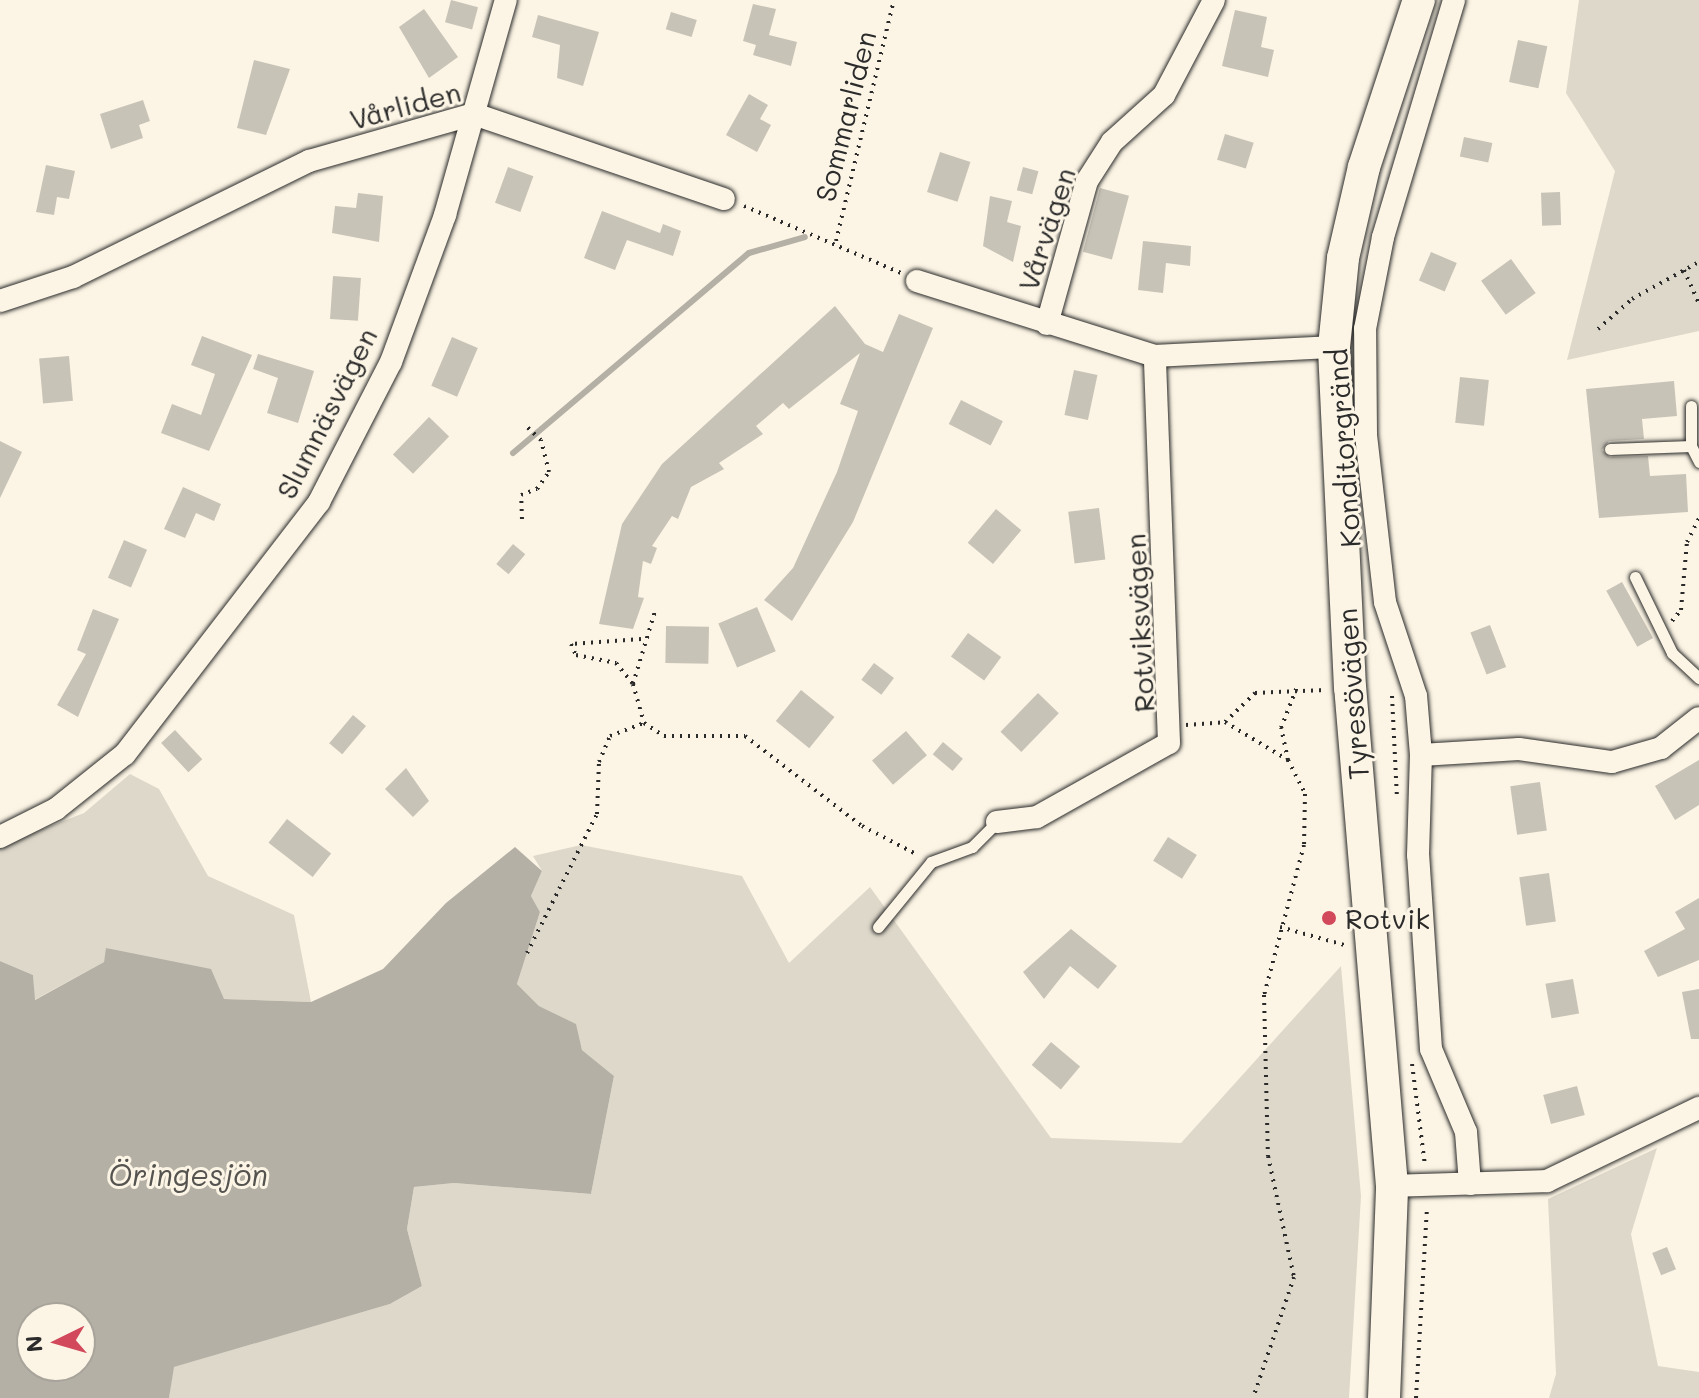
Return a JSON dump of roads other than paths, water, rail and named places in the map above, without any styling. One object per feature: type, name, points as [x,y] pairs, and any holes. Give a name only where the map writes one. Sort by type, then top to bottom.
[{"type":"main road","name":"Tyresövägen","points":[[1384,1398],[1392,1186],[1350,688],[1334,347],[1343,258],[1364,167],[1419,0]]},
{"type":"street","name":"Slumnäsvägen","points":[[0,837],[56,809],[125,754],[319,502],[391,362],[474,114],[506,0]]},
{"type":"street","name":"Vårvägen","points":[[1047,324],[1087,181],[1112,142],[1164,95],[1214,0]]},
{"type":"street","name":"Konditorgränd","points":[[1454,0],[1383,237],[1365,329],[1366,435],[1385,602],[1416,696],[1421,755],[1418,855],[1431,1049],[1466,1132],[1470,1184]]},
{"type":"street","name":"Vårliden","points":[[0,301],[73,277],[309,161],[474,114],[724,199]]},
{"type":"street","name":"Vårvägen","points":[[917,281],[1155,356],[1334,347]]},
{"type":"street","name":"Rotviksvägen","points":[[997,822],[1037,817],[1169,743],[1174,726],[1155,356]]},
{"type":"street","points":[[1421,755],[1519,749],[1612,762],[1661,748],[1699,718]]},
{"type":"street","points":[[1392,1186],[1547,1181],[1699,1108]]},
{"type":"lane","points":[[1691,406],[1691,446],[1699,462]]},
{"type":"lane","points":[[1610,449],[1691,446]]},
{"type":"lane","points":[[1635,577],[1672,653],[1699,678]]},
{"type":"lane","points":[[878,927],[931,862],[972,847],[997,822]]},
{"type":"water","name":"Öringesjön","points":[[515,847],[542,871],[531,896],[540,912],[517,984],[539,1006],[576,1024],[582,1050],[614,1076],[591,1194],[454,1183],[414,1187],[407,1229],[422,1286],[390,1304],[174,1367],[169,1398],[0,1398],[0,961],[33,975],[35,1000],[104,962],[106,948],[211,969],[224,999],[311,1002],[383,969],[446,903]]},
{"type":"waterway","points":[[513,453],[749,253],[805,237]]},
{"type":"place","name":"Rotvik","points":[[1329,918]]}]
